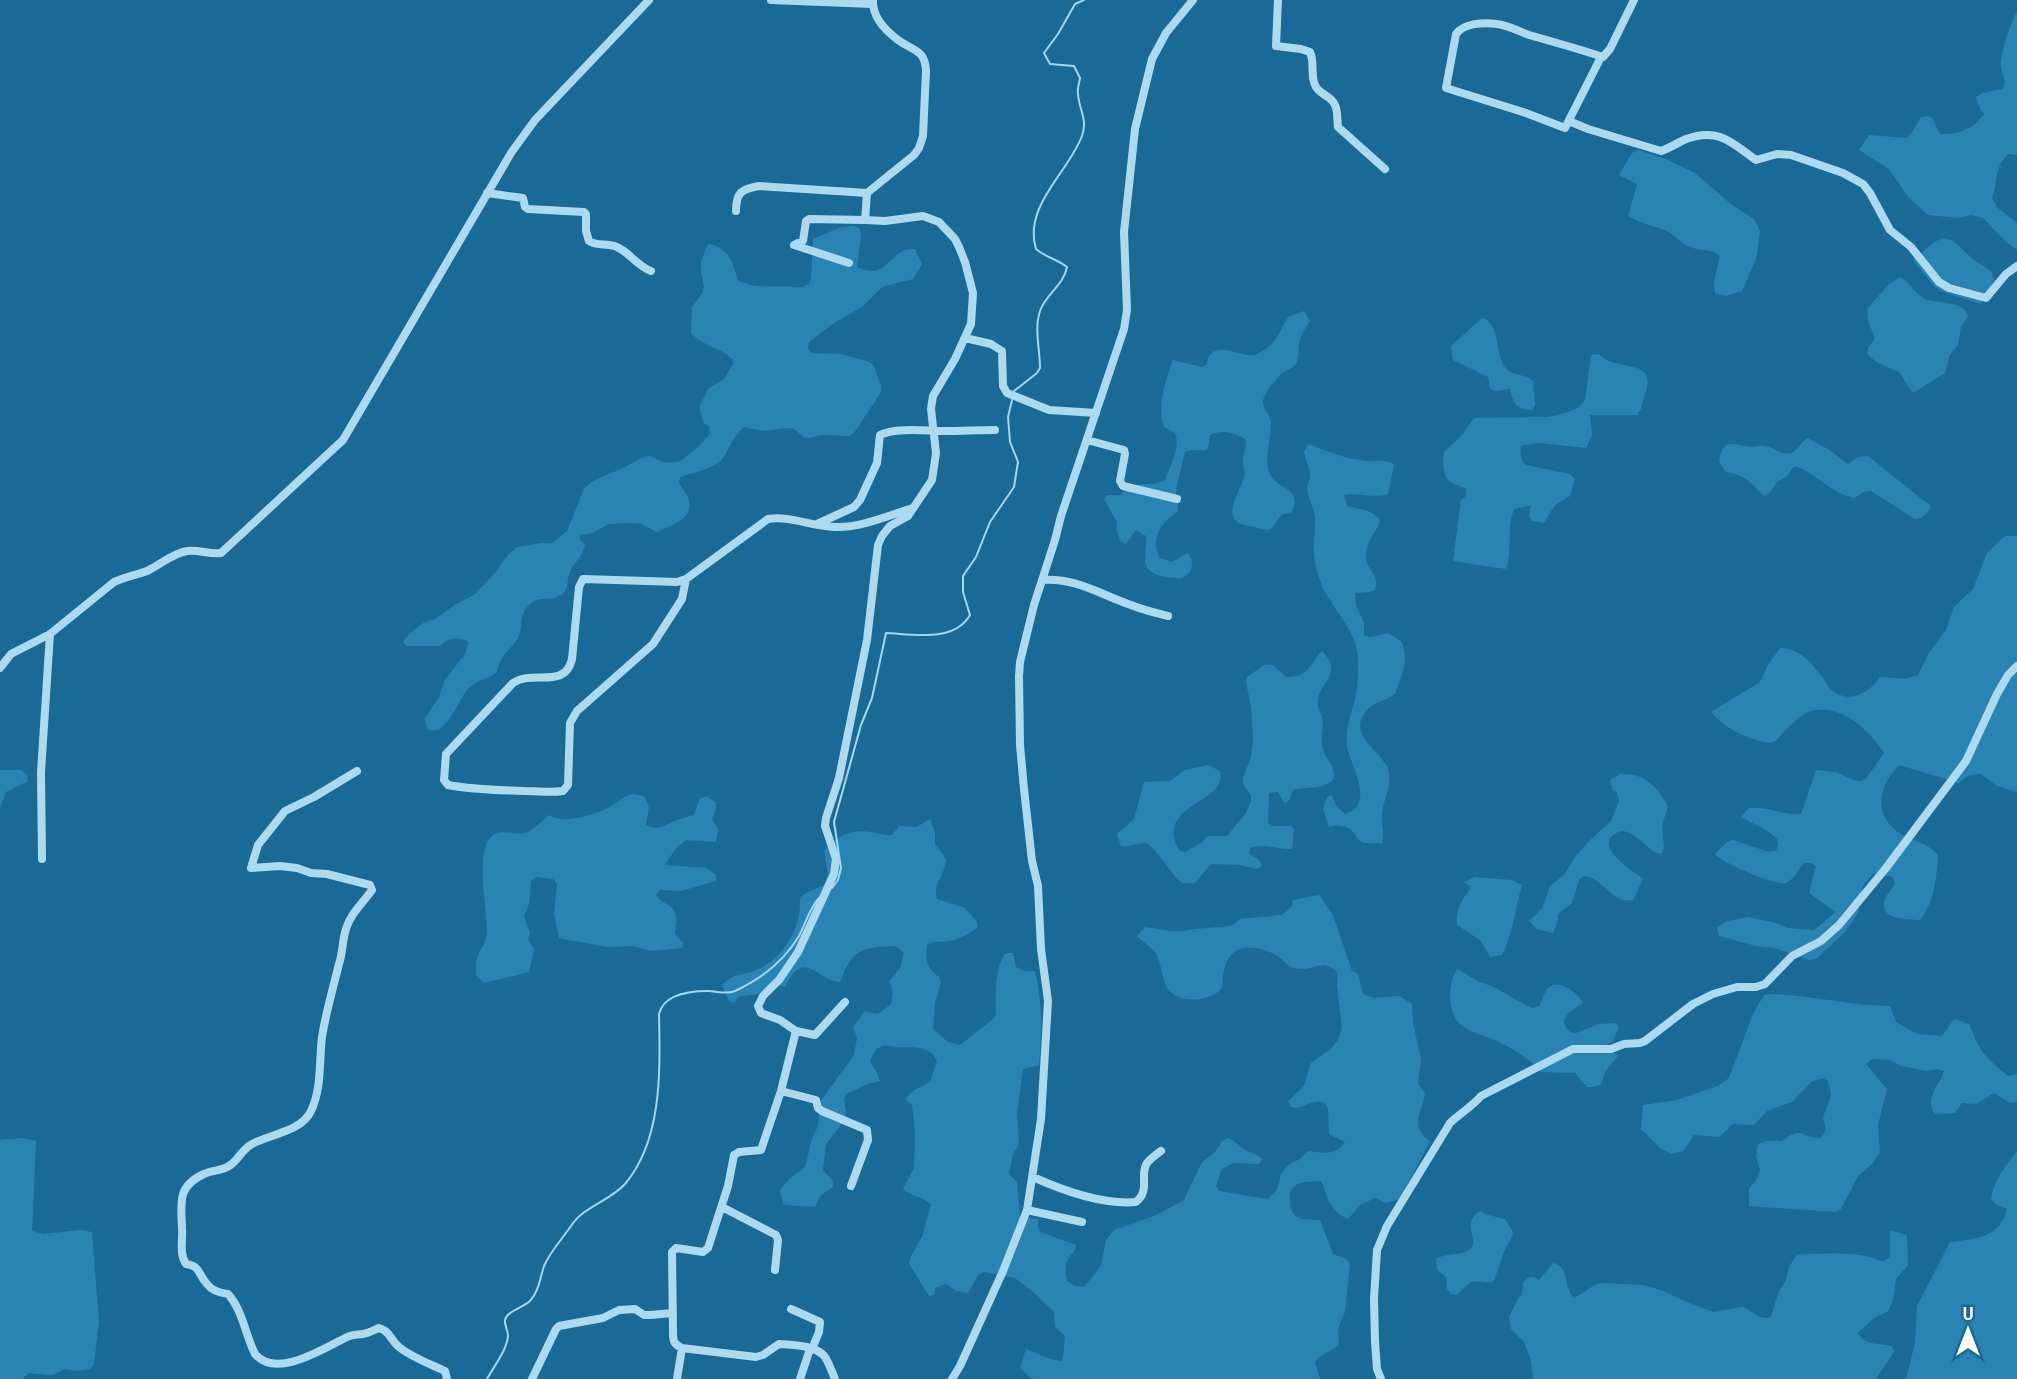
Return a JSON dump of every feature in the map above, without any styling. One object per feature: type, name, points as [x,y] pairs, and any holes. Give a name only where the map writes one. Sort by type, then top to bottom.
[{"type":"street","points":[[0,668],[11,654],[50,634],[114,582],[144,572],[187,551],[221,553],[343,440],[511,153],[536,120],[649,0]]},
{"type":"street","points":[[736,211],[739,193],[759,186],[867,192],[914,155],[922,141],[926,64],[916,49],[900,42],[881,23],[872,9],[872,2],[771,0]]},
{"type":"street","points":[[952,1379],[1003,1271],[1027,1210],[1043,1100],[1048,1008],[1041,949],[1038,886],[1032,861],[1020,745],[1020,663],[1060,516],[1124,329],[1127,310],[1124,233],[1135,129],[1152,59],[1166,33],[1193,0]]},
{"type":"street","points":[[1278,0],[1276,46],[1310,52],[1315,85],[1319,93],[1331,99],[1335,105],[1338,127],[1385,169]]},
{"type":"street","points":[[1601,57],[1501,24],[1482,23],[1458,31],[1446,88],[1565,128],[1634,0]]},
{"type":"street","points":[[1569,121],[1661,151],[1686,139],[1713,135],[1735,143],[1756,160],[1782,153],[1843,173],[1863,184],[1890,230],[1910,247],[1939,282],[1949,288],[1986,298],[1999,281],[2017,266]]},
{"type":"street","points":[[865,220],[867,192]]},
{"type":"street","points":[[487,193],[523,198],[528,209],[584,212],[589,241],[595,245],[608,244],[624,250],[634,261],[651,271]]},
{"type":"street","points":[[845,1002],[815,1035],[796,1031],[780,1020],[761,1013],[758,1006],[797,951],[834,874],[836,859],[825,826],[826,818],[839,778],[867,640],[878,545],[885,532],[908,516],[930,486],[936,453],[931,409],[933,396],[971,324],[973,293],[965,262],[955,239],[939,222],[923,216],[885,221],[809,219],[806,222],[803,241],[794,246],[849,263]]},
{"type":"street","points":[[965,338],[997,346],[1002,351],[1003,386],[1007,393],[1049,410],[1096,413]]},
{"type":"street","points":[[814,526],[854,507],[860,500],[877,463],[880,435],[890,431],[923,429],[995,430]]},
{"type":"street","points":[[1087,440],[1124,450],[1120,481],[1123,486],[1177,499]]},
{"type":"street","points":[[686,579],[682,599],[653,644],[577,711],[570,723],[568,785],[563,791],[547,793],[469,789],[448,785],[444,780],[446,754],[513,683],[519,679],[561,676],[569,670],[581,580],[586,578],[669,583],[686,579],[768,519],[779,518],[814,526],[854,526],[913,508]]},
{"type":"street","points":[[1042,580],[1059,580],[1082,585],[1131,605],[1168,616]]},
{"type":"street","points":[[41,859],[41,772],[50,634]]},
{"type":"street","points":[[1381,1379],[1377,1369],[1375,1342],[1377,1250],[1387,1226],[1450,1123],[1474,1105],[1481,1096],[1573,1049],[1611,1049],[1624,1044],[1640,1043],[1693,1004],[1713,994],[1765,984],[1792,956],[1821,941],[1839,925],[1886,867],[1966,761],[1997,694],[2017,666]]},
{"type":"street","points":[[357,771],[285,811],[258,845],[251,868],[297,868],[370,885],[372,890],[352,915],[346,928],[343,953],[323,1037],[313,1106],[304,1120],[286,1131],[251,1144],[229,1167],[204,1174],[186,1186],[181,1210],[182,1254],[186,1264],[200,1269],[207,1284],[219,1293],[228,1294],[233,1300],[254,1352],[261,1365],[268,1370],[276,1373],[298,1366],[349,1336],[379,1328],[390,1334],[396,1345],[403,1350],[445,1371],[447,1379]]},
{"type":"street","points":[[796,1031],[781,1091],[761,1150],[734,1155],[722,1207],[707,1250],[679,1247],[672,1250],[673,1341],[682,1348],[756,1357],[779,1343],[811,1349],[827,1359],[835,1379]]},
{"type":"street","points":[[781,1091],[816,1100],[820,1110],[867,1130],[868,1140],[850,1186]]},
{"type":"street","points":[[1033,1177],[1056,1187],[1094,1197],[1136,1202],[1140,1199],[1144,1187],[1145,1167],[1148,1161],[1161,1151]]},
{"type":"street","points":[[722,1207],[776,1235],[778,1240],[775,1270]]},
{"type":"street","points":[[1027,1210],[1082,1222]]},
{"type":"street","points":[[532,1379],[559,1326],[603,1318],[619,1310],[635,1309],[650,1315],[673,1313]]},
{"type":"street","points":[[791,1309],[820,1322],[819,1332],[800,1379]]},
{"type":"street","points":[[677,1379],[682,1348]]},
{"type":"shaded area","points":[[2017,11],[2017,155],[2008,154],[2000,165],[1992,198],[1998,208],[2017,223],[2017,250],[1983,218],[1971,215],[1959,218],[1928,215],[1909,198],[1889,169],[1859,150],[1869,135],[1906,138],[1921,117],[1932,118],[1940,134],[1959,132],[1975,124],[1984,114],[1976,97],[1982,93],[2003,89],[2005,82],[2002,55]]},
{"type":"shaded area","points":[[1638,150],[1666,159],[1695,173],[1732,205],[1754,219],[1760,231],[1757,256],[1742,291],[1726,296],[1715,293],[1714,281],[1720,256],[1716,253],[1688,246],[1665,230],[1628,216],[1637,184],[1619,175],[1632,153]]},
{"type":"shaded area","points":[[841,227],[859,228],[861,235],[857,267],[876,271],[899,253],[915,249],[922,264],[913,279],[882,287],[862,307],[809,342],[811,353],[841,354],[870,362],[874,366],[881,392],[854,433],[848,436],[821,435],[810,438],[794,429],[763,431],[744,427],[717,464],[680,477],[679,483],[689,505],[685,516],[675,524],[657,532],[641,524],[609,524],[593,533],[580,535],[580,540],[585,544],[584,549],[570,572],[565,591],[555,598],[536,600],[529,605],[522,616],[519,636],[502,658],[496,673],[470,687],[445,724],[434,730],[427,729],[425,718],[439,697],[445,680],[465,654],[469,642],[453,639],[440,646],[407,646],[403,642],[409,634],[423,623],[435,619],[474,595],[517,547],[552,543],[567,531],[584,489],[593,481],[649,456],[666,463],[679,462],[710,434],[699,407],[708,389],[724,379],[734,362],[726,354],[691,333],[692,307],[703,292],[701,261],[708,244],[725,253],[732,263],[738,281],[755,286],[803,287],[809,284],[811,279],[813,239]]},
{"type":"shaded area","points":[[1943,238],[1952,240],[1991,271],[1994,280],[1981,304],[1941,291],[1913,260]]},
{"type":"shaded area","points":[[1900,277],[1925,299],[1962,307],[1968,317],[1961,327],[1958,345],[1950,355],[1945,373],[1913,393],[1899,372],[1876,362],[1867,353],[1875,338],[1868,321],[1867,309],[1888,285]]},
{"type":"shaded area","points":[[1304,311],[1310,321],[1299,343],[1296,363],[1280,375],[1263,402],[1271,422],[1268,470],[1275,481],[1292,494],[1294,505],[1291,513],[1282,514],[1271,529],[1240,523],[1234,519],[1233,506],[1245,476],[1243,462],[1246,440],[1229,433],[1210,435],[1206,450],[1185,452],[1176,489],[1178,511],[1162,525],[1156,544],[1160,558],[1172,562],[1188,553],[1192,561],[1191,570],[1182,578],[1153,573],[1146,565],[1146,536],[1136,530],[1126,544],[1120,541],[1117,522],[1104,499],[1107,495],[1120,495],[1130,485],[1154,484],[1165,480],[1177,445],[1175,433],[1164,427],[1161,410],[1173,360],[1202,367],[1207,364],[1214,351],[1255,355],[1272,344],[1288,317]]},
{"type":"shaded area","points":[[1482,318],[1487,320],[1494,330],[1504,366],[1510,372],[1533,381],[1535,405],[1532,410],[1516,405],[1510,389],[1490,389],[1488,377],[1453,360],[1451,346]]},
{"type":"shaded area","points":[[1599,354],[1606,360],[1633,367],[1646,374],[1648,382],[1639,413],[1590,415],[1592,435],[1586,448],[1539,443],[1521,446],[1521,457],[1526,465],[1570,474],[1575,479],[1570,496],[1555,505],[1544,523],[1532,521],[1529,516],[1531,505],[1514,509],[1506,569],[1453,561],[1461,500],[1466,496],[1466,488],[1453,483],[1446,476],[1444,452],[1462,435],[1474,418],[1548,417],[1578,408],[1585,400],[1591,355]]},
{"type":"shaded area","points":[[1807,438],[1848,464],[1858,457],[1868,456],[1930,504],[1930,510],[1921,518],[1915,519],[1871,491],[1854,498],[1794,466],[1787,476],[1764,496],[1744,478],[1726,472],[1719,462],[1727,445],[1767,446],[1787,454]]},
{"type":"shaded area","points":[[1308,444],[1351,459],[1385,461],[1394,465],[1388,494],[1344,495],[1347,506],[1370,512],[1380,521],[1368,543],[1366,553],[1367,562],[1376,580],[1375,590],[1355,593],[1356,605],[1364,623],[1364,635],[1370,637],[1388,633],[1401,641],[1405,654],[1404,668],[1395,694],[1369,708],[1361,720],[1360,729],[1364,737],[1387,766],[1389,773],[1382,815],[1382,843],[1364,843],[1346,827],[1329,827],[1323,808],[1327,797],[1332,795],[1336,806],[1345,814],[1359,802],[1359,784],[1346,740],[1357,689],[1358,662],[1351,632],[1324,589],[1316,567],[1315,516],[1308,494],[1310,474],[1304,452]]},
{"type":"shaded area","points":[[2005,536],[2017,536],[2017,792],[1997,786],[1981,774],[1969,775],[1959,783],[1899,765],[1886,782],[1883,791],[1881,800],[1885,817],[1899,833],[1938,855],[1932,898],[1920,920],[1891,916],[1887,913],[1884,909],[1885,900],[1895,883],[1892,877],[1874,873],[1862,887],[1855,918],[1844,933],[1816,959],[1809,960],[1775,948],[1719,936],[1717,927],[1728,921],[1748,917],[1788,928],[1814,930],[1836,912],[1809,893],[1816,866],[1811,863],[1804,863],[1791,879],[1780,883],[1738,868],[1715,854],[1727,842],[1733,840],[1769,852],[1776,851],[1777,839],[1768,831],[1741,817],[1749,808],[1801,814],[1816,770],[1836,772],[1860,781],[1866,779],[1884,753],[1862,727],[1842,714],[1831,711],[1808,712],[1771,743],[1738,733],[1723,724],[1711,712],[1760,682],[1780,648],[1805,657],[1829,688],[1843,696],[1863,693],[1880,677],[1906,679],[1918,675],[1929,653],[1946,630],[1954,607],[1973,589],[1987,553]]},
{"type":"shaded area","points":[[1322,651],[1331,667],[1318,698],[1318,706],[1323,720],[1322,746],[1333,768],[1333,780],[1319,787],[1293,790],[1286,803],[1278,792],[1269,793],[1268,823],[1273,826],[1291,826],[1294,829],[1292,849],[1260,846],[1250,848],[1249,854],[1257,858],[1262,865],[1258,869],[1214,864],[1210,865],[1195,883],[1183,883],[1146,843],[1121,846],[1117,834],[1134,819],[1144,782],[1170,781],[1185,770],[1208,765],[1220,771],[1220,782],[1214,791],[1183,813],[1176,822],[1174,834],[1179,850],[1185,852],[1208,836],[1227,836],[1246,813],[1251,801],[1251,795],[1243,784],[1253,739],[1247,677],[1264,665],[1273,665],[1286,677],[1300,675]]},
{"type":"shaded area","points":[[0,770],[21,770],[27,775],[28,781],[6,792],[0,807]]},
{"type":"shaded area","points":[[1620,774],[1629,774],[1649,782],[1660,793],[1668,807],[1662,825],[1664,848],[1661,854],[1627,832],[1621,831],[1613,835],[1609,841],[1612,853],[1643,879],[1633,900],[1618,898],[1590,877],[1583,876],[1579,880],[1572,903],[1558,914],[1553,933],[1537,929],[1529,921],[1542,909],[1550,886],[1564,875],[1588,842],[1611,821],[1619,801],[1610,780]]},
{"type":"shaded area","points":[[632,794],[644,796],[649,807],[646,825],[655,828],[694,815],[700,798],[708,797],[716,803],[712,819],[718,830],[716,842],[686,840],[676,848],[665,865],[706,868],[716,875],[716,881],[681,891],[660,890],[656,895],[675,912],[675,934],[683,943],[682,948],[651,951],[633,946],[607,947],[559,938],[554,914],[557,884],[553,879],[536,877],[531,881],[529,904],[524,916],[530,933],[528,939],[534,949],[529,972],[484,983],[476,975],[476,965],[487,934],[483,857],[491,837],[503,832],[528,832],[549,815],[572,819],[591,815]]},
{"type":"shaded area","points":[[930,819],[935,832],[935,844],[946,859],[936,888],[937,899],[965,908],[977,922],[977,928],[960,938],[927,945],[928,964],[941,983],[935,1002],[933,1029],[948,1042],[960,1045],[992,1020],[996,1015],[998,973],[1006,953],[1013,953],[1016,967],[1035,971],[1041,1018],[1039,1065],[1023,1069],[1017,1114],[1019,1144],[1013,1154],[1009,1174],[1017,1182],[1020,1217],[1038,1219],[1040,1232],[1076,1245],[1066,1267],[1067,1281],[1075,1286],[1084,1287],[1101,1266],[1106,1240],[1114,1230],[1154,1216],[1184,1200],[1202,1162],[1227,1138],[1262,1159],[1259,1164],[1234,1163],[1222,1169],[1216,1186],[1219,1191],[1268,1199],[1277,1190],[1281,1174],[1288,1165],[1308,1151],[1333,1152],[1345,1142],[1329,1134],[1328,1109],[1325,1103],[1291,1107],[1288,1101],[1304,1086],[1311,1063],[1331,1049],[1338,1040],[1342,1028],[1338,973],[1323,965],[1295,968],[1268,951],[1244,948],[1235,951],[1229,958],[1222,987],[1218,992],[1206,998],[1184,999],[1169,990],[1157,955],[1137,936],[1145,927],[1184,931],[1231,926],[1240,919],[1282,915],[1292,906],[1293,900],[1319,895],[1333,915],[1352,971],[1358,974],[1363,994],[1374,998],[1399,996],[1412,1004],[1421,1059],[1418,1083],[1425,1094],[1418,1125],[1430,1141],[1400,1199],[1386,1203],[1375,1198],[1360,1205],[1348,1219],[1333,1208],[1321,1181],[1298,1184],[1291,1190],[1290,1206],[1294,1214],[1302,1219],[1320,1220],[1333,1254],[1346,1259],[1350,1264],[1345,1312],[1338,1328],[1339,1344],[1315,1362],[1320,1379],[1034,1379],[1020,1367],[1026,1349],[1061,1361],[1065,1336],[1055,1327],[1054,1312],[1031,1290],[1015,1278],[984,1272],[978,1275],[968,1293],[956,1291],[946,1284],[935,1288],[935,1294],[929,1296],[909,1262],[922,1237],[931,1205],[903,1189],[914,1168],[912,1104],[906,1101],[906,1098],[914,1090],[930,1082],[937,1061],[925,1049],[886,1045],[877,1049],[870,1060],[880,1081],[846,1094],[846,1112],[842,1124],[826,1144],[823,1170],[833,1181],[833,1187],[820,1196],[815,1207],[783,1203],[780,1190],[806,1165],[811,1141],[818,1126],[820,1102],[854,1055],[857,1038],[853,1027],[865,1011],[878,1014],[891,1004],[893,992],[889,982],[900,968],[904,953],[895,946],[866,949],[854,956],[840,982],[805,967],[798,969],[785,987],[770,986],[759,994],[740,996],[734,1003],[729,1001],[722,985],[734,977],[763,967],[783,950],[796,928],[800,898],[824,885],[828,874],[824,850],[834,841],[856,832],[892,835],[899,826],[917,827]]},
{"type":"shaded area","points":[[1475,877],[1512,880],[1522,885],[1502,955],[1490,957],[1480,940],[1457,925],[1458,910],[1470,889],[1464,882]]},
{"type":"shaded area","points":[[1458,969],[1533,1008],[1539,1006],[1547,989],[1552,986],[1567,988],[1583,1003],[1568,1013],[1564,1021],[1570,1032],[1576,1033],[1599,1024],[1616,1023],[1619,1027],[1613,1041],[1607,1044],[1610,1051],[1618,1055],[1607,1069],[1602,1083],[1587,1087],[1575,1073],[1541,1072],[1528,1059],[1512,1049],[1461,1025],[1453,1013],[1450,997],[1454,974]]},
{"type":"shaded area","points":[[1764,995],[1890,1006],[1896,1022],[1917,1034],[1942,1036],[1954,1019],[1969,1024],[1988,1059],[2008,1076],[2017,1073],[2017,1102],[2010,1103],[1994,1093],[1976,1104],[1962,1103],[1955,1113],[1935,1114],[1932,1098],[1944,1071],[1926,1071],[1901,1066],[1890,1060],[1872,1059],[1866,1064],[1887,1089],[1878,1125],[1880,1152],[1873,1163],[1858,1176],[1841,1209],[1836,1212],[1749,1206],[1749,1189],[1760,1170],[1756,1156],[1758,1145],[1767,1141],[1782,1141],[1798,1133],[1821,1138],[1826,1130],[1823,1117],[1831,1093],[1828,1081],[1823,1078],[1811,1082],[1792,1102],[1767,1111],[1754,1125],[1733,1124],[1719,1137],[1694,1135],[1683,1151],[1671,1154],[1660,1148],[1641,1129],[1643,1105],[1677,1100],[1718,1086],[1729,1078],[1753,1014]]},
{"type":"shaded area","points":[[22,1138],[36,1141],[32,1231],[44,1234],[80,1230],[92,1232],[99,1321],[94,1364],[90,1369],[65,1369],[53,1375],[29,1373],[22,1379],[0,1379],[0,1140]]},
{"type":"shaded area","points":[[2017,1151],[2017,1379],[1906,1379],[1915,1343],[1917,1306],[1950,1242],[1985,1235],[1999,1226],[2004,1219],[2007,1209],[1995,1204],[1991,1199],[1992,1193]]},
{"type":"shaded area","points":[[1480,1211],[1505,1219],[1513,1235],[1494,1281],[1473,1282],[1456,1295],[1450,1294],[1446,1277],[1437,1269],[1436,1259],[1469,1250],[1473,1242],[1471,1221]]},
{"type":"shaded area","points":[[1890,1230],[1907,1235],[1908,1265],[1896,1279],[1893,1300],[1888,1311],[1873,1319],[1858,1333],[1868,1342],[1892,1346],[1894,1352],[1876,1379],[1533,1379],[1531,1360],[1524,1342],[1511,1329],[1509,1317],[1522,1294],[1523,1283],[1527,1278],[1539,1280],[1553,1263],[1562,1268],[1573,1297],[1600,1283],[1644,1285],[1714,1312],[1743,1307],[1760,1317],[1771,1317],[1778,1293],[1797,1254],[1852,1254],[1885,1260],[1890,1257]]},
{"type":"waterway","points":[[1014,391],[1040,368],[1038,318],[1046,299],[1062,279],[1067,267],[1036,249],[1034,233],[1041,204],[1075,150],[1084,130],[1078,92],[1080,78],[1074,66],[1050,64],[1044,53],[1075,4],[1084,0]]},
{"type":"waterway","points":[[832,888],[838,880],[841,868],[834,822],[861,725],[872,698],[886,633],[943,633],[954,630],[970,615],[963,592],[963,576],[976,557],[990,522],[1014,487],[1018,462],[1010,442],[1008,417],[1012,400]]},
{"type":"waterway","points":[[487,1379],[507,1341],[506,1317],[533,1297],[544,1266],[576,1219],[619,1190],[637,1166],[653,1125],[657,1103],[659,1014],[662,1007],[672,998],[686,993],[732,992],[763,975],[793,945],[819,898]]}]
